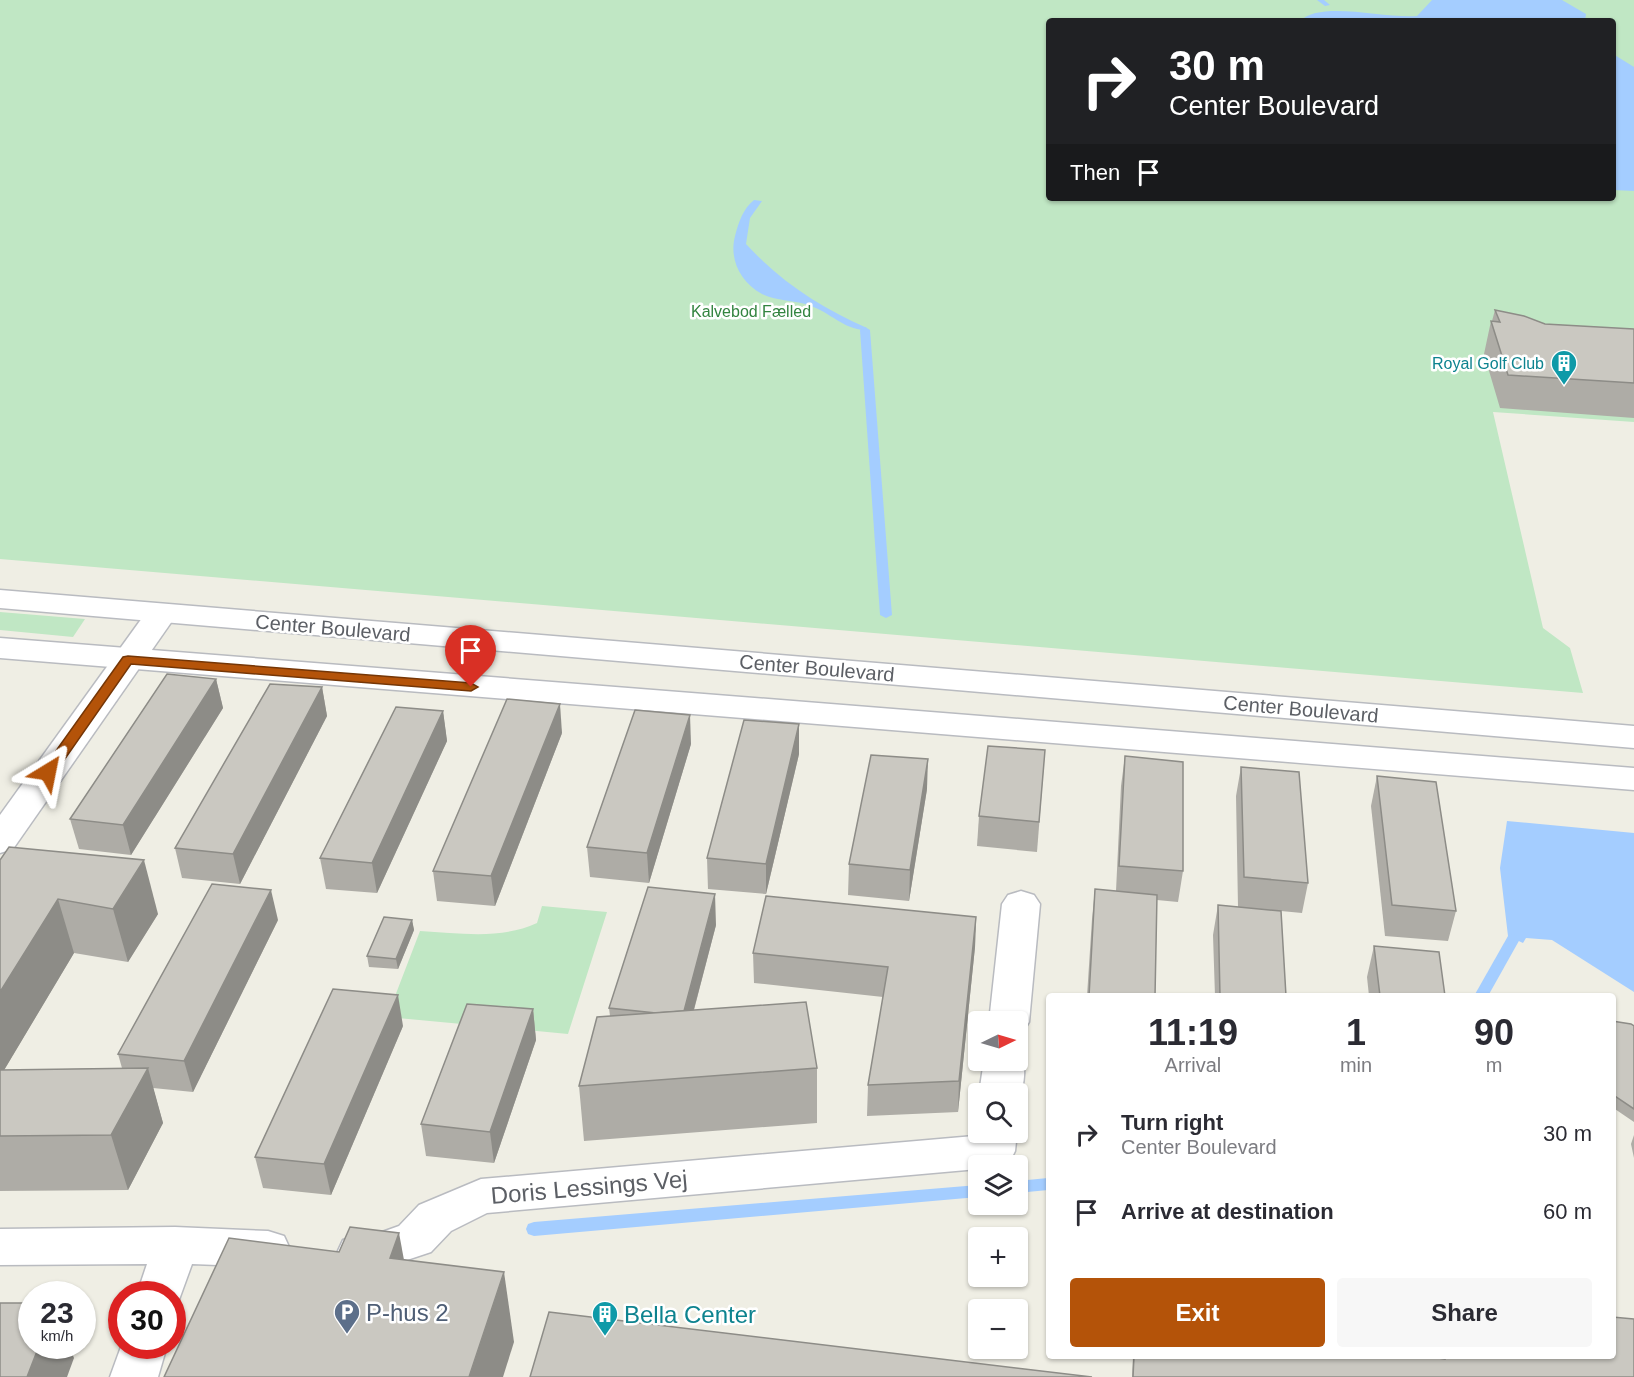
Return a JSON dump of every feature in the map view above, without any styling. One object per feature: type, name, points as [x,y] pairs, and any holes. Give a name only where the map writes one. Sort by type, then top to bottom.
[{"type":"street","name":"Center Boulevard","points":[[0,599],[1634,737]]},
{"type":"street","points":[[0,841],[161,614]]},
{"type":"street","points":[[0,648],[1634,779]]},
{"type":"street","points":[[1009,1011],[1022,904]]},
{"type":"street","name":"Doris Lessings Vej","points":[[0,1247],[175,1245],[371,1254],[415,1239],[435,1218],[481,1196],[994,1151],[995,1143]]},
{"type":"street","points":[[164,1281],[175,1245]]},
{"type":"street","points":[[134,1377],[140,1359]]},
{"type":"green space","name":"Kalvebod Fælled","points":[[0,0],[1634,0],[1634,422],[1493,412],[1543,628],[1570,648],[1583,693],[0,559]]},
{"type":"green space","points":[[0,612],[85,619],[73,637],[0,630]]},
{"type":"green space","points":[[542,906],[607,912],[568,1034],[387,1017],[420,931],[465,934],[509,932],[537,923]]},
{"type":"water","points":[[1432,0],[1562,0],[1586,14],[1585,18],[1305,18],[1323,12],[1338,11],[1417,16]]},
{"type":"water","points":[[1616,56],[1634,67],[1634,191],[1616,190]]},
{"type":"water","points":[[754,200],[762,201],[750,218],[746,244],[787,282],[817,302],[867,328],[865,330],[850,327],[811,306],[762,294],[742,276],[735,261],[734,245],[742,216]]},
{"type":"water","points":[[1507,821],[1634,833],[1634,992],[1552,940],[1526,938],[1523,943],[1508,936],[1500,868]]},
{"type":"building","points":[[1495,310],[1524,316],[1545,324],[1634,329],[1634,383],[1508,375],[1491,321],[1500,322]]},
{"type":"building","points":[[167,674],[216,679],[123,825],[70,819]]},
{"type":"building","points":[[270,684],[322,687],[233,854],[175,848]]},
{"type":"building","points":[[507,699],[560,704],[491,876],[433,871]]},
{"type":"building","points":[[396,707],[443,711],[372,863],[320,858]]},
{"type":"building","points":[[635,710],[690,715],[647,853],[587,847]]},
{"type":"building","points":[[744,720],[799,724],[766,864],[707,858]]},
{"type":"building","points":[[988,746],[1045,750],[1039,822],[979,816]]},
{"type":"building","points":[[871,755],[928,759],[910,870],[849,864]]},
{"type":"building","points":[[1125,756],[1183,762],[1183,871],[1119,866]]},
{"type":"building","points":[[1241,767],[1299,772],[1308,883],[1244,877]]},
{"type":"building","points":[[1377,776],[1436,782],[1456,911],[1392,905]]},
{"type":"building","points":[[9,847],[144,860],[113,909],[58,899],[0,992],[0,860]]},
{"type":"building","points":[[212,884],[271,890],[184,1061],[118,1054]]},
{"type":"building","points":[[648,887],[715,894],[684,1011],[656,1013],[609,1008]]},
{"type":"building","points":[[1095,889],[1157,895],[1155,993],[1089,993]]},
{"type":"building","points":[[766,896],[976,917],[959,1081],[868,1085],[888,967],[753,953]]},
{"type":"building","points":[[1218,905],[1281,911],[1286,993],[1220,993]]},
{"type":"building","points":[[384,917],[412,920],[396,959],[367,956]]},
{"type":"building","points":[[1374,946],[1439,952],[1445,993],[1380,993]]},
{"type":"building","points":[[333,989],[398,995],[324,1164],[255,1157]]},
{"type":"building","points":[[806,1002],[817,1068],[579,1086],[597,1017]]},
{"type":"building","points":[[467,1004],[533,1009],[490,1132],[421,1124]]},
{"type":"building","points":[[1616,1022],[1634,1026],[1634,1109],[1616,1097]]},
{"type":"building","points":[[148,1068],[111,1135],[0,1136],[0,1070]]},
{"type":"building","points":[[350,1227],[399,1233],[390,1258],[504,1272],[469,1377],[164,1377],[172,1359],[186,1359],[186,1330],[229,1238],[339,1252]]},
{"type":"building","points":[[0,1303],[18,1303],[18,1359],[34,1359],[27,1377],[0,1377]]},
{"type":"building","name":"Bella Center","points":[[549,1312],[1092,1377],[530,1377]]},
{"type":"building","points":[[1616,1317],[1634,1319],[1634,1377],[1133,1377],[1134,1359],[1616,1359]]},
{"type":"waterway","points":[[1320,0],[1327,5]]},
{"type":"waterway","points":[[865,330],[886,615]]},
{"type":"waterway","points":[[1483,993],[1513,939]]},
{"type":"waterway","points":[[1028,1186],[1046,1184]]},
{"type":"waterway","points":[[534,1229],[968,1192]]},
{"type":"place","name":"Royal Golf Club","points":[[1564,386]]},
{"type":"place","name":"P-hus 2","points":[[347,1335]]},
{"type":"place","name":"Bella Center","points":[[605,1337]]},
{"type":"route","points":[[48,772],[128,660],[471,687]]}]
